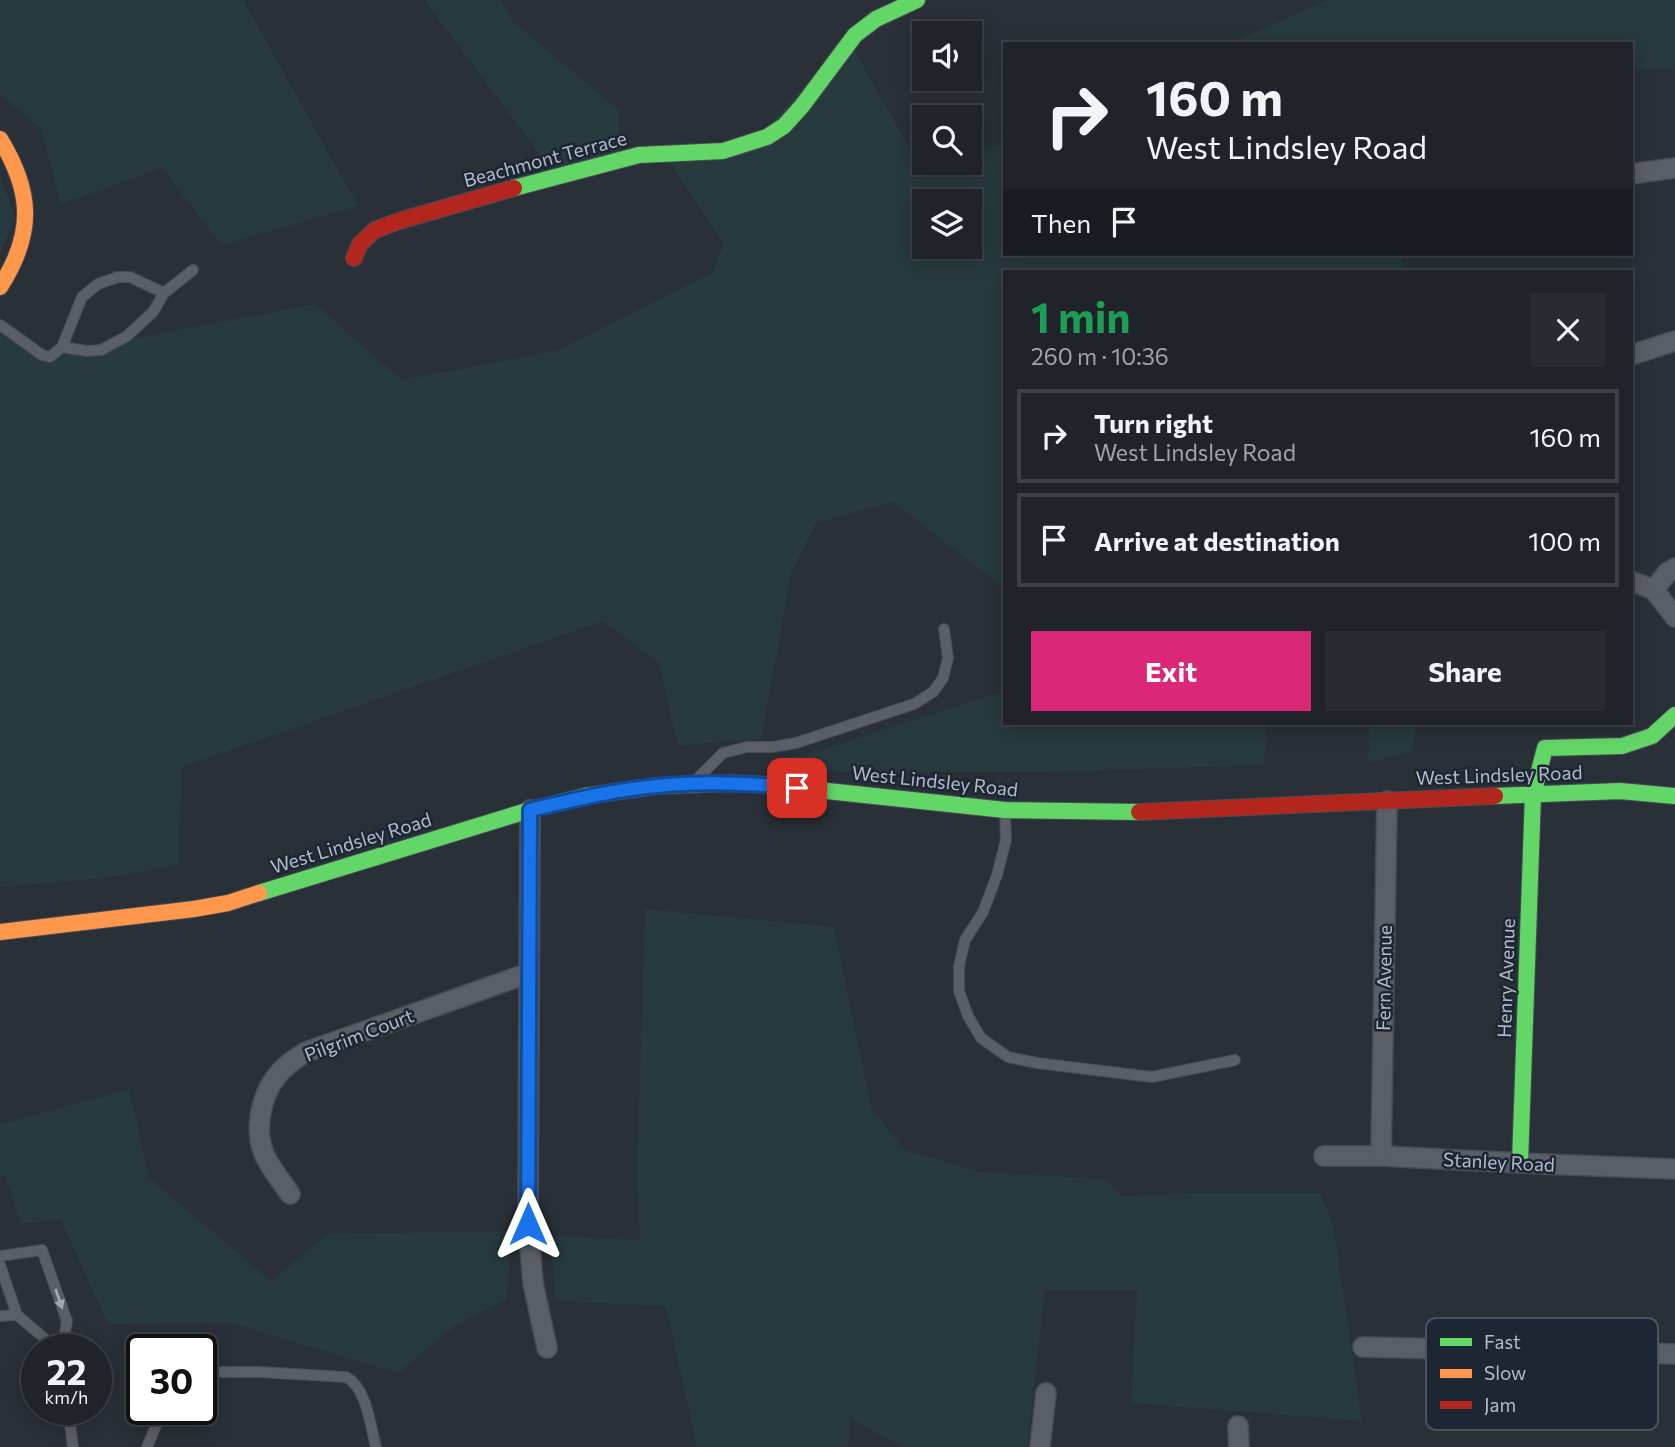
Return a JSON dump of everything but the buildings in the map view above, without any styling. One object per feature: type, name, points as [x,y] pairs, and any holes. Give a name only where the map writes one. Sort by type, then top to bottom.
[{"type":"street","name":"Beachmont Terrace","points":[[354,258],[360,244],[375,230],[414,216],[639,155],[723,151],[767,137],[784,126],[802,106],[855,35],[876,19],[917,0]]},
{"type":"street","points":[[0,139],[20,174],[26,215],[24,238],[15,262],[0,288]]},
{"type":"street","points":[[1633,174],[1675,168]]},
{"type":"street","points":[[1633,354],[1675,341]]},
{"type":"street","points":[[1654,590],[1675,568]]},
{"type":"street","points":[[1633,582],[1654,590],[1675,617]]},
{"type":"street","name":"Henry Avenue","points":[[1520,1163],[1533,794],[1545,748],[1622,746],[1652,736],[1675,715]]},
{"type":"street","name":"West Lindsley Road","points":[[0,932],[228,903],[530,810],[621,790],[693,783],[771,785],[1004,810],[1139,811],[1620,792],[1675,796]]},
{"type":"street","name":"Fern Avenue","points":[[1381,1156],[1387,801]]},
{"type":"street","points":[[530,810],[528,1224],[533,1283],[547,1348]]},
{"type":"street","name":"Pilgrim Court","points":[[290,1194],[265,1156],[259,1128],[264,1100],[276,1077],[285,1067],[306,1052],[529,973]]},
{"type":"street","name":"Stanley Road","points":[[1324,1156],[1381,1156],[1675,1169]]},
{"type":"street","points":[[1363,1347],[1426,1348]]},
{"type":"street","points":[[1041,1447],[1046,1393]]},
{"type":"street","points":[[1238,1426],[1239,1447]]},
{"type":"lane","points":[[62,347],[101,350],[127,336],[152,312],[164,293],[193,270]]},
{"type":"lane","points":[[0,325],[42,355],[50,357],[62,347],[82,297],[98,284],[118,277],[130,277],[164,293]]},
{"type":"lane","points":[[693,783],[723,753],[747,747],[796,743],[914,704],[933,692],[943,678],[948,657],[944,629]]},
{"type":"lane","points":[[1004,810],[1006,841],[997,875],[983,912],[965,940],[959,966],[959,991],[968,1016],[981,1038],[1008,1057],[1152,1077],[1235,1060]]},
{"type":"lane","points":[[0,1256],[42,1250],[67,1321],[64,1334]]},
{"type":"lane","points":[[0,1265],[17,1315],[41,1334]]},
{"type":"lane","points":[[0,1316],[17,1315]]},
{"type":"lane","points":[[217,1372],[346,1377],[353,1381],[362,1395],[376,1447]]},
{"type":"lane","points":[[70,1425],[73,1447]]},
{"type":"lane","points":[[147,1447],[156,1425]]},
{"type":"green space","points":[[0,0],[243,0],[358,206],[222,245],[162,168],[61,204],[41,129],[0,94]]},
{"type":"green space","points":[[424,0],[500,0],[513,22],[619,110],[620,155],[553,172]]},
{"type":"green space","points":[[1328,0],[1675,0],[1675,70],[1633,69],[1633,42],[1234,42]]},
{"type":"green space","points":[[848,39],[912,153],[912,175],[982,175],[982,152],[1003,142],[1003,256],[1400,256],[1405,270],[1003,270],[1003,587],[893,502],[816,523],[791,573],[761,740],[678,746],[659,663],[603,621],[182,767],[178,865],[104,878],[0,887],[0,336],[12,326],[35,357],[315,304],[402,380],[559,350],[712,273],[724,243],[664,153],[752,143]]},
{"type":"green space","points":[[0,178],[15,217],[0,253]]},
{"type":"green space","points":[[1003,691],[1003,725],[1266,725],[1264,765],[1046,772],[844,772],[770,763],[818,751]]},
{"type":"green space","points":[[1370,725],[1415,725],[1412,751],[1368,763]]},
{"type":"green space","points":[[645,909],[834,927],[871,1107],[903,1149],[979,1172],[1107,1179],[1122,1196],[1320,1193],[1333,1224],[1362,1421],[1131,1403],[1137,1290],[1045,1290],[1027,1447],[902,1447],[850,1418],[848,1447],[697,1447],[666,1306],[556,1301],[550,1236],[640,1240],[637,1174]]},
{"type":"green space","points":[[129,1089],[149,1178],[271,1281],[328,1234],[511,1231],[507,1299],[456,1325],[398,1373],[230,1323],[108,1324],[61,1220],[21,1224],[5,1175],[0,1176],[0,1124]]},
{"type":"traffic: fast","points":[[514,188],[639,155],[723,151],[767,137],[784,126],[802,106],[855,35],[876,19],[917,0]]},
{"type":"traffic: fast","points":[[1520,1163],[1533,794],[1545,748],[1622,746],[1652,736],[1675,715]]},
{"type":"traffic: fast","points":[[259,893],[530,810],[586,796],[657,786],[732,783],[771,785],[1005,810],[1139,812]]},
{"type":"traffic: fast","points":[[1495,796],[1620,791],[1675,796]]},
{"type":"traffic: slow","points":[[0,139],[19,177],[25,213],[19,249],[0,287]]},
{"type":"traffic: slow","points":[[0,932],[194,909],[228,903],[259,893]]},
{"type":"traffic: jam","points":[[354,258],[360,244],[375,230],[514,188]]},
{"type":"traffic: jam","points":[[1139,812],[1495,796]]},
{"type":"route","points":[[528,1224],[530,810],[621,790],[693,783],[797,788]]}]
